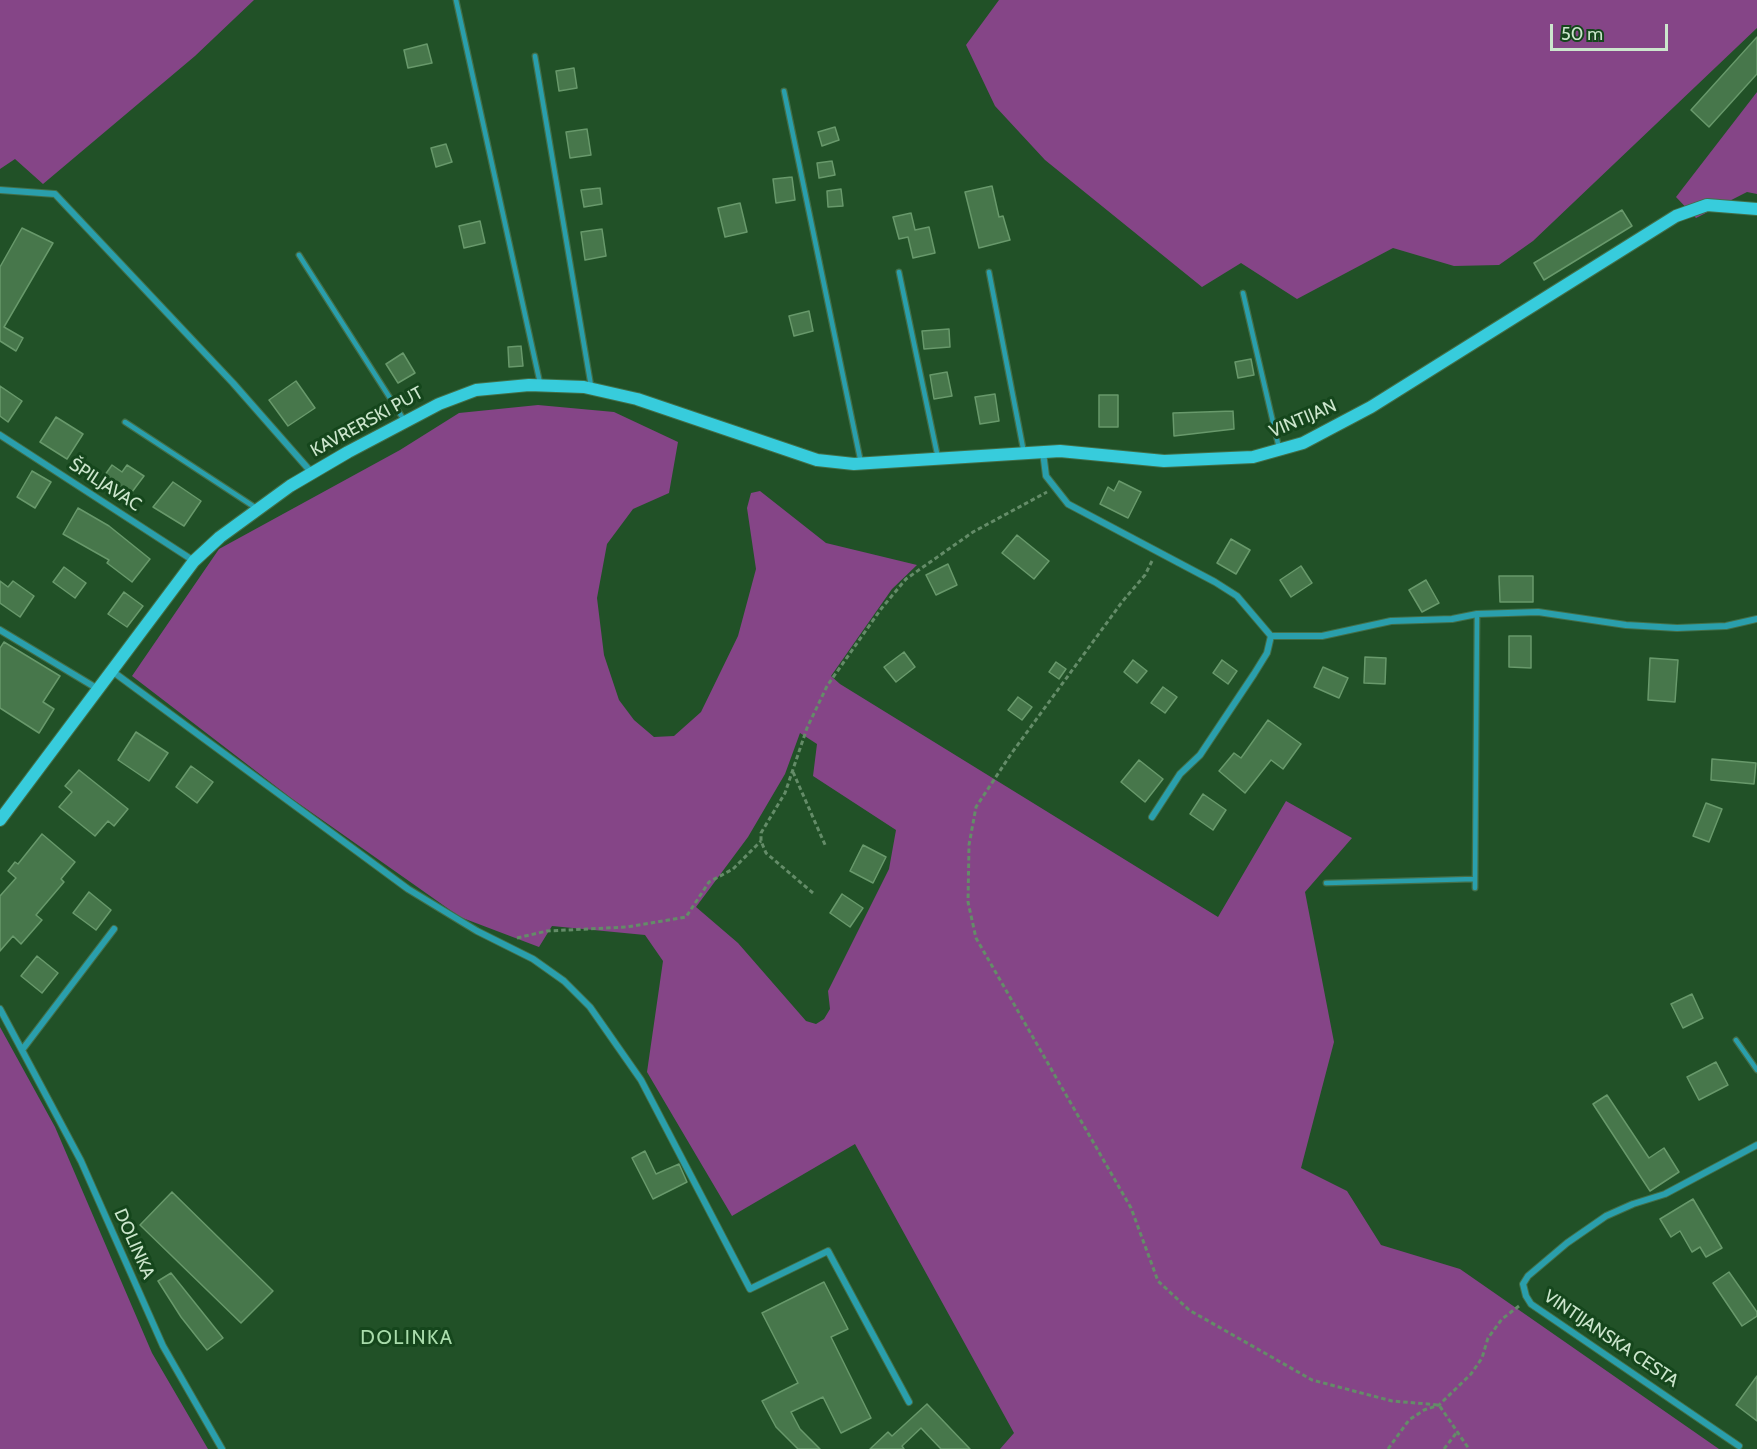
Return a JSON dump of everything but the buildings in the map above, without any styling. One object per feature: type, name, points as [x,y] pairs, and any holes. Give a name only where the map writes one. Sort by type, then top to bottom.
[{"type":"main road","name":"VINTIJAN","points":[[738,433],[817,460],[861,463],[1044,452],[1164,461],[1253,457],[1280,451],[1327,432],[1371,407],[1676,216],[1707,205],[1757,209]]},
{"type":"main road","name":"KAVRERSKI PUT","points":[[0,820],[194,561],[220,537],[312,473],[404,421],[476,390],[540,386],[592,389],[638,399],[738,433]]},
{"type":"street","points":[[0,190],[55,194],[233,382],[312,473]]},
{"type":"street","name":"ŠPILJAVAC","points":[[0,435],[194,561]]},
{"type":"street","points":[[1044,452],[1044,469],[1053,489],[1068,504],[1188,566],[1237,596],[1271,636],[1322,636],[1391,621],[1452,619],[1477,614],[1538,612],[1626,625],[1677,628],[1726,626],[1757,619]]},
{"type":"street","points":[[0,630],[98,689]]},
{"type":"street","points":[[1152,817],[1180,774],[1200,755],[1258,667],[1267,653],[1271,636]]},
{"type":"street","points":[[112,671],[408,889],[540,964],[564,981],[590,1006],[641,1080],[750,1289],[828,1251],[909,1402]]},
{"type":"street","points":[[22,1050],[114,929]]},
{"type":"street","name":"DOLINKA","points":[[0,1009],[81,1161],[163,1346],[222,1449]]},
{"type":"street","name":"VINTIJANSKA CESTA","points":[[1739,1446],[1531,1304],[1523,1284],[1528,1276],[1567,1243],[1606,1216],[1633,1203],[1665,1194],[1757,1145]]},
{"type":"lane","points":[[456,0],[540,386]]},
{"type":"lane","points":[[535,56],[592,389]]},
{"type":"lane","points":[[784,91],[861,463]]},
{"type":"lane","points":[[299,255],[404,421]]},
{"type":"lane","points":[[899,272],[938,458]]},
{"type":"lane","points":[[989,272],[1024,453]]},
{"type":"lane","points":[[1243,294],[1280,451]]},
{"type":"lane","points":[[126,422],[258,509]]},
{"type":"lane","points":[[1475,888],[1477,614]]},
{"type":"lane","points":[[1326,883],[1475,879]]},
{"type":"lane","points":[[1736,1040],[1757,1070]]},
{"type":"path","points":[[813,892],[766,854],[760,841],[761,833],[785,793],[794,772],[815,708],[848,656],[893,593],[920,568],[973,532],[1053,489]]},
{"type":"path","points":[[1157,551],[1145,575],[1116,610],[1011,754],[976,807],[969,845],[968,902],[976,938],[1131,1208],[1158,1281],[1190,1310],[1312,1380],[1392,1401],[1439,1405]]},
{"type":"path","points":[[794,772],[826,847]]},
{"type":"path","points":[[499,942],[547,931],[627,927],[686,917],[709,882],[733,869],[760,841]]},
{"type":"path","points":[[1388,1449],[1409,1420],[1424,1410],[1439,1405],[1471,1374],[1482,1358],[1488,1338],[1502,1319],[1528,1299]]},
{"type":"path","points":[[1439,1405],[1469,1449]]},
{"type":"path","points":[[1444,1449],[1457,1432]]},
{"type":"shaded area","points":[[0,0],[254,0],[195,56],[43,184],[15,159],[0,169]]},
{"type":"shaded area","points":[[999,0],[1757,0],[1757,28],[1533,241],[1499,265],[1454,266],[1393,248],[1297,299],[1241,263],[1202,287],[1045,160],[995,106],[966,45]]},
{"type":"shaded area","points":[[1757,92],[1757,194],[1747,192],[1696,218],[1676,197]]},
{"type":"shaded area","points":[[538,405],[614,412],[678,442],[669,493],[633,509],[607,544],[597,598],[604,655],[619,700],[634,720],[654,737],[674,736],[701,712],[738,636],[756,569],[747,508],[751,493],[760,491],[826,543],[917,565],[892,589],[831,676],[840,684],[1218,917],[1286,801],[1352,838],[1305,892],[1334,1042],[1301,1168],[1347,1191],[1381,1245],[1460,1269],[1719,1449],[1000,1449],[1014,1433],[855,1144],[732,1216],[647,1072],[663,961],[645,935],[552,926],[539,947],[460,917],[291,798],[132,676],[219,549],[400,450],[459,413]],"holes":[[[800,733],[817,744],[813,776],[896,830],[889,869],[828,991],[830,1009],[824,1019],[816,1024],[806,1021],[738,943],[696,907],[748,837],[785,774]]]},
{"type":"shaded area","points":[[0,1027],[55,1127],[152,1353],[208,1449],[0,1449]]},
{"type":"district","name":"DOLINKA","points":[[407,1338]]}]
